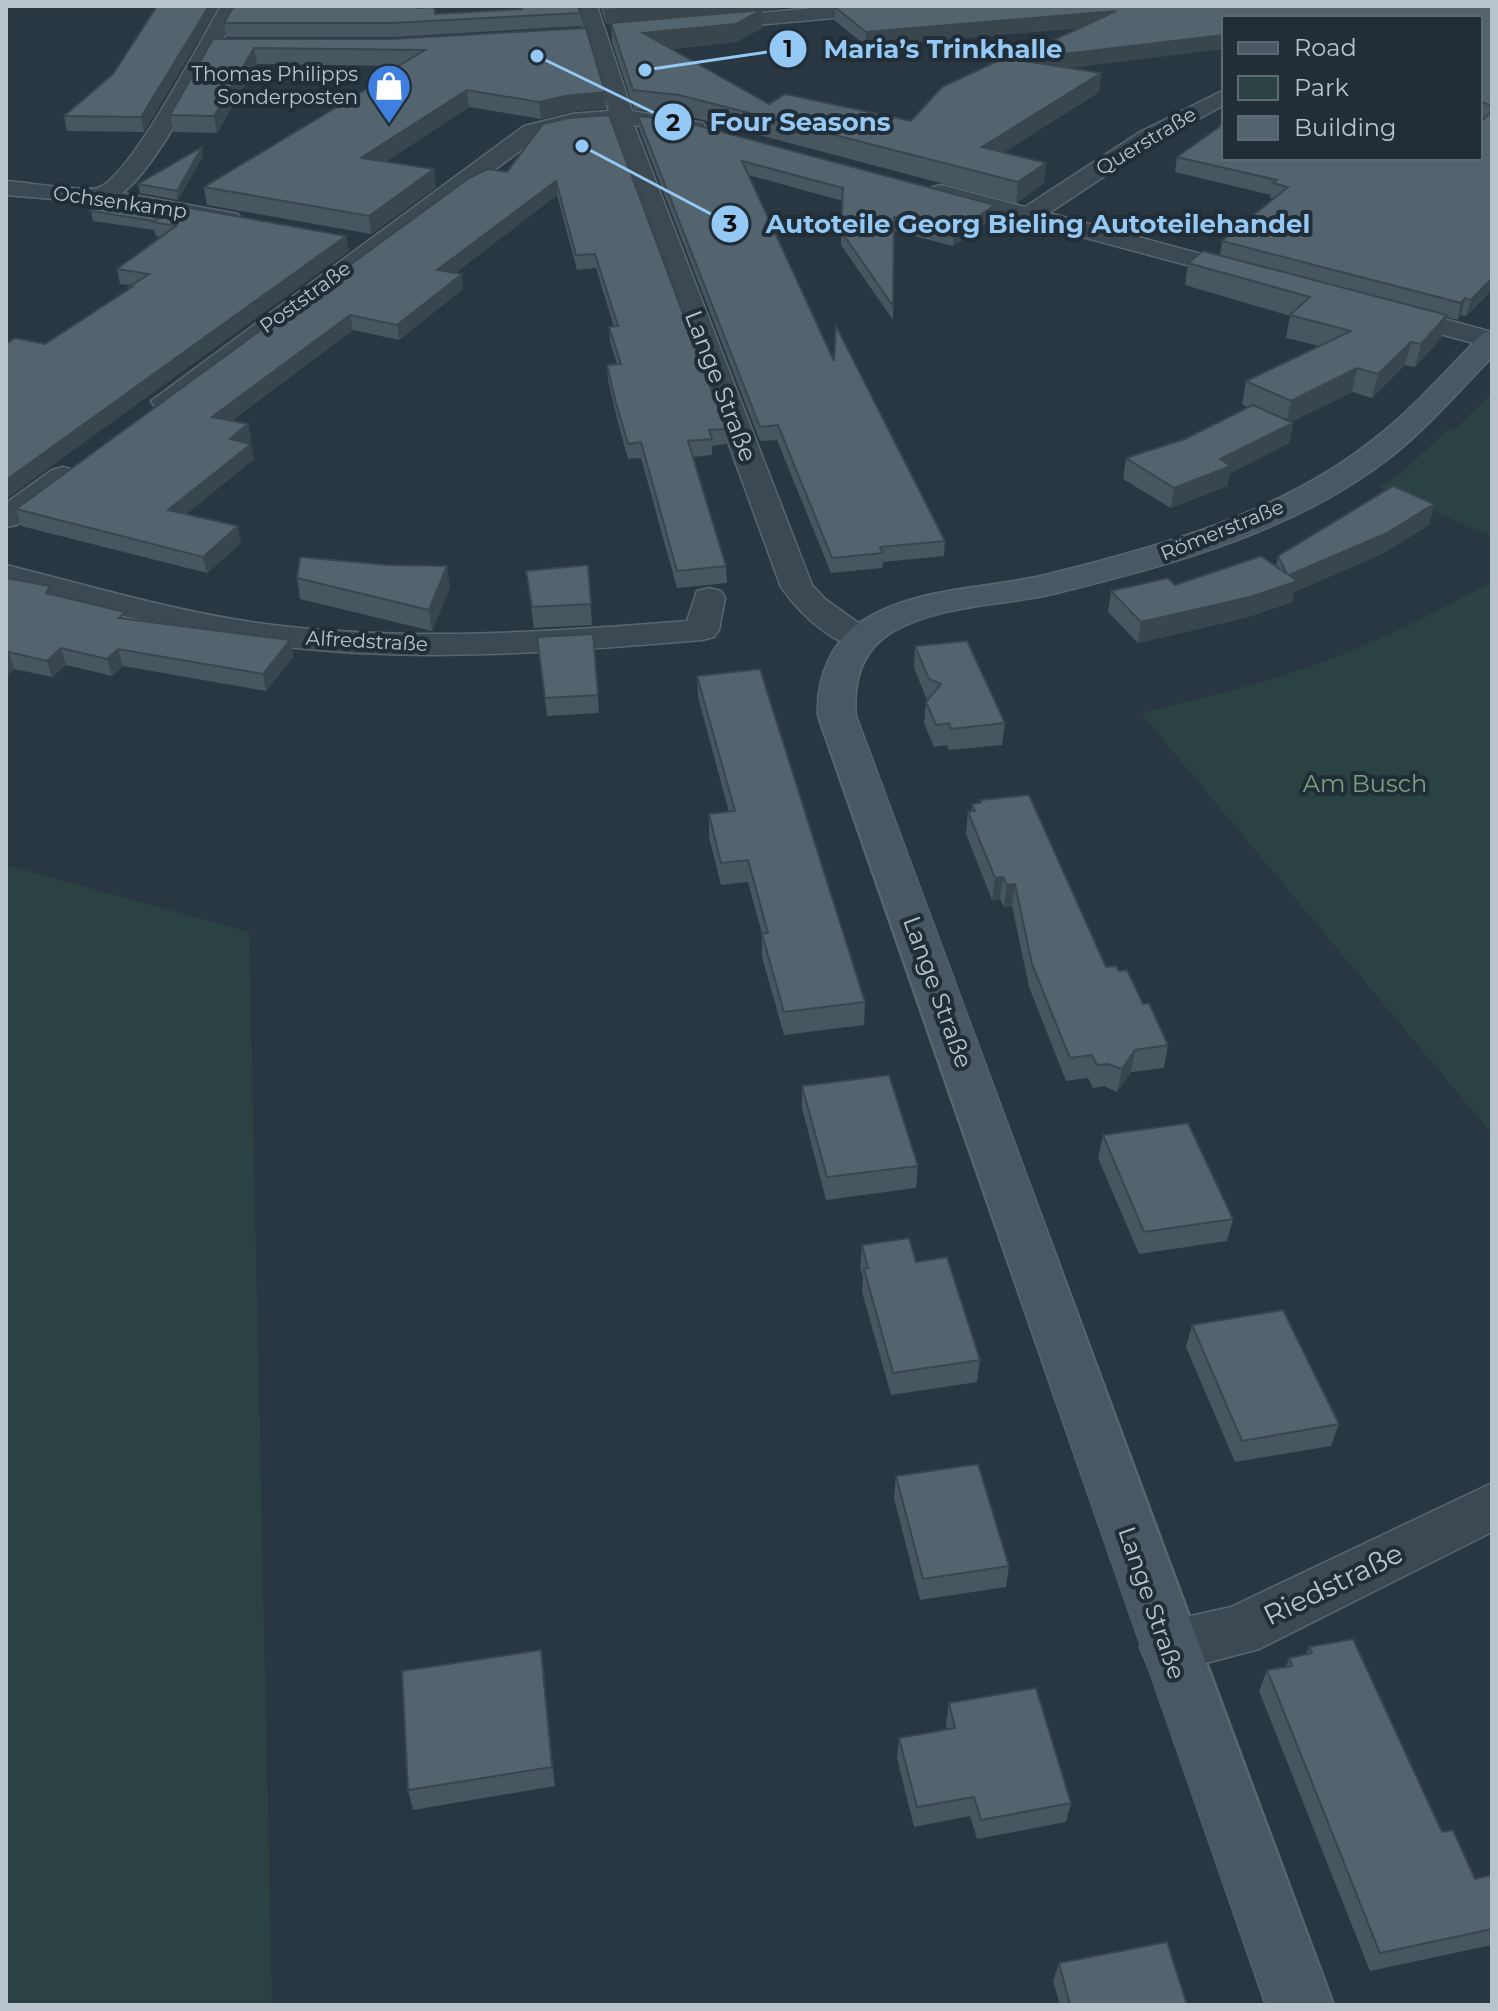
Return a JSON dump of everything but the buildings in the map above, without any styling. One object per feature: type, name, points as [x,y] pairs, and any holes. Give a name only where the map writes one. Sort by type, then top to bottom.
[{"type":"main road","name":"Römerstraße","points":[[859,639],[890,619],[931,606],[1042,586],[1183,550],[1279,509],[1363,463],[1392,441],[1492,340]]},
{"type":"main road","name":"Lange Straße","points":[[859,639],[843,664],[834,698],[837,716],[943,1005],[1168,1647],[1300,2005]]},
{"type":"street","points":[[101,196],[124,181],[148,148],[231,6]]},
{"type":"street","name":"Lange Straße","points":[[587,6],[622,117],[621,125],[797,587],[813,606],[859,639]]},
{"type":"street","points":[[688,26],[900,6]]},
{"type":"street","points":[[207,46],[238,46]]},
{"type":"street","name":"Querstraße","points":[[1030,215],[1129,148],[1188,113],[1222,98]]},
{"type":"street","name":"Poststraße","points":[[146,415],[532,131],[586,119],[622,117],[653,119],[715,133]]},
{"type":"street","name":"Ochsenkamp","points":[[6,188],[101,196],[254,223]]},
{"type":"street","points":[[925,188],[1270,280]]},
{"type":"street","points":[[346,239],[376,245]]},
{"type":"street","points":[[1360,304],[1492,340]]},
{"type":"street","points":[[6,518],[83,462]]},
{"type":"street","name":"Alfredstraße","points":[[6,575],[212,626],[314,640],[394,645],[492,646],[702,630],[709,598]]},
{"type":"street","name":"Riedstraße","points":[[1168,1647],[1239,1631],[1492,1506]]},
{"type":"green space","points":[[1492,393],[1492,537],[1379,487],[1403,472],[1449,428],[1454,430]]},
{"type":"green space","name":"Am Busch","points":[[1492,582],[1492,1134],[1141,713],[1257,683],[1347,653]]},
{"type":"green space","points":[[6,865],[249,932],[272,2005],[6,2005]]},
{"type":"place","name":"Four Seasons","points":[[537,56]]},
{"type":"place","name":"Maria’s Trinkhalle","points":[[645,70]]},
{"type":"place","name":"Thomas Philipps Sonderposten","points":[[389,125]]},
{"type":"place","name":"Autoteile Georg Bieling Autoteilehandel","points":[[582,146]]}]
